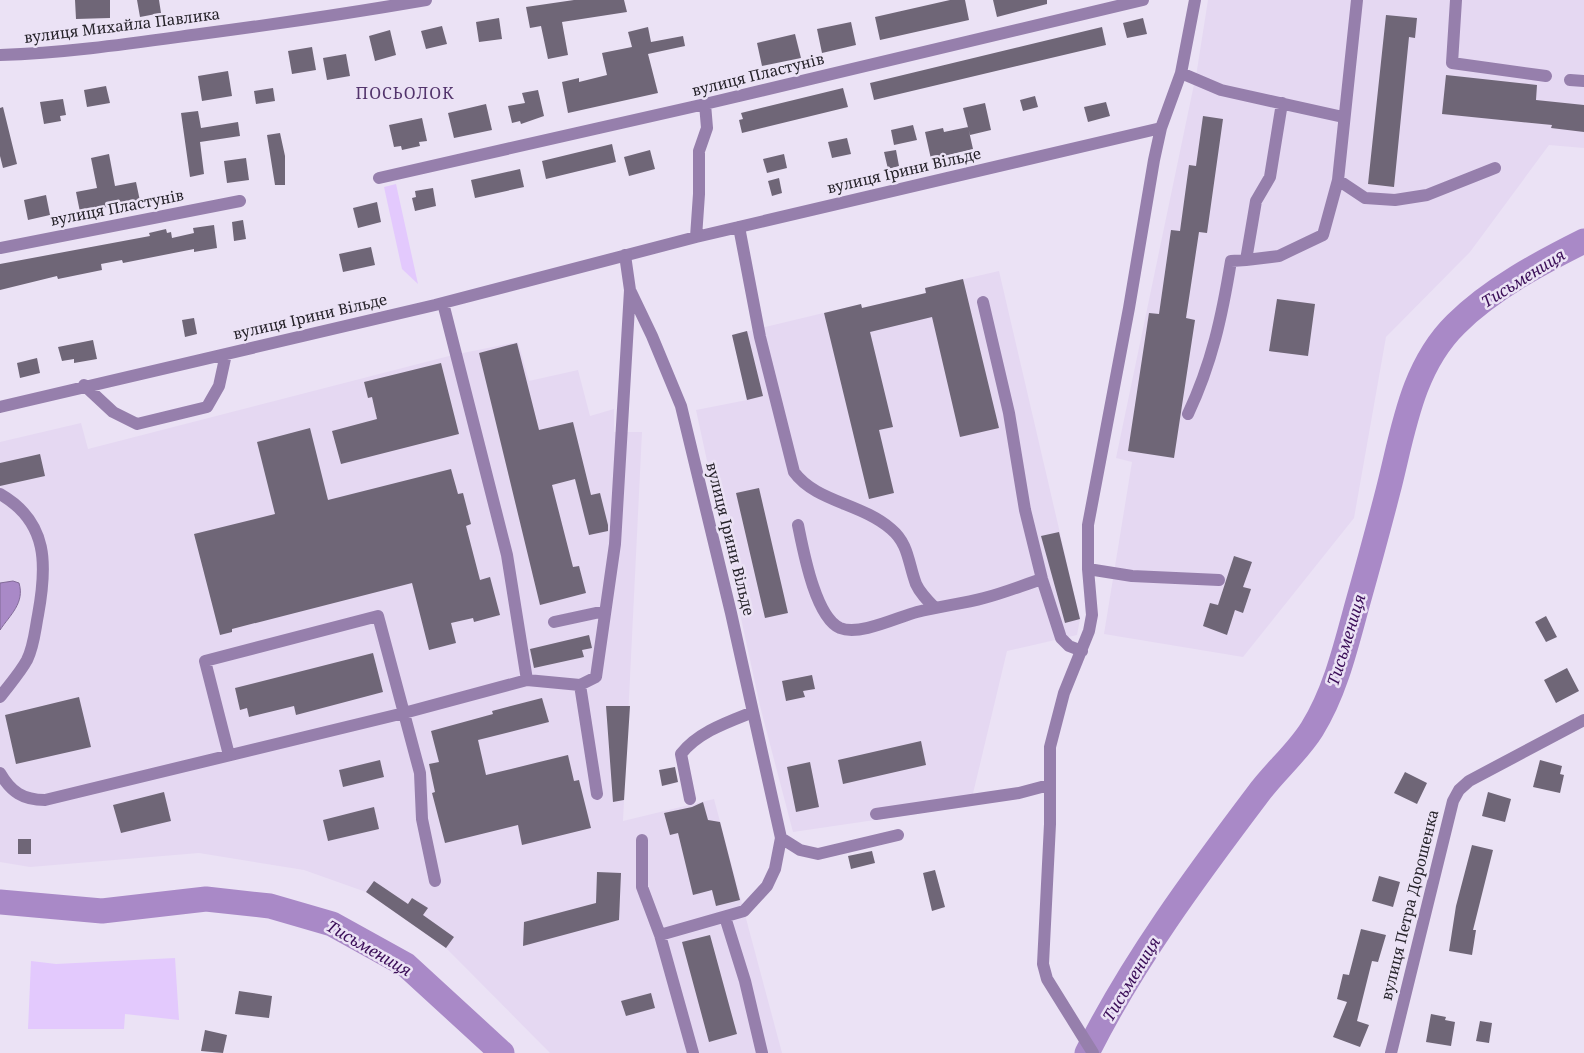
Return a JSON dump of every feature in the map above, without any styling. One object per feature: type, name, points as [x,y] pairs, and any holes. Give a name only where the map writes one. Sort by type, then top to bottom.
[{"type":"street","name":"вулиця Михайла Павлика","points":[[0,55],[43,54],[132,44],[343,15],[426,0]]},
{"type":"street","name":"вулиця Пластунів","points":[[379,178],[705,104],[1143,0]]},
{"type":"street","points":[[1093,1053],[1047,979],[1043,964],[1049,851],[1050,747],[1056,718],[1090,631],[1092,615],[1088,569],[1088,525],[1161,128],[1182,73],[1195,0]]},
{"type":"street","points":[[1188,414],[1202,384],[1222,319],[1231,261],[1279,256],[1323,234],[1338,180],[1343,117],[1357,0]]},
{"type":"street","points":[[1456,0],[1452,63],[1546,76]]},
{"type":"street","points":[[1182,73],[1221,90],[1343,117]]},
{"type":"street","points":[[1570,80],[1584,81]]},
{"type":"street","points":[[1246,260],[1256,201],[1270,177],[1282,103]]},
{"type":"street","points":[[696,237],[700,194],[700,151],[707,128],[705,104]]},
{"type":"street","name":"вулиця Ірини Вільде","points":[[0,407],[84,385],[443,303],[696,237],[1161,128]]},
{"type":"street","points":[[1338,180],[1365,198],[1394,200],[1426,194],[1495,168]]},
{"type":"street","name":"вулиця Пластунів","points":[[0,248],[240,201]]},
{"type":"street","points":[[739,228],[760,337],[794,472],[805,484],[815,491],[864,510],[897,534],[908,554],[916,584],[922,595],[934,608]]},
{"type":"street","name":"вулиця Ірини Вільде","points":[[625,255],[630,290],[652,336],[681,406],[781,838]]},
{"type":"street","points":[[0,773],[7,786],[17,794],[30,800],[45,800],[404,713],[527,680],[580,685],[596,677],[615,544],[630,290]]},
{"type":"street","points":[[983,302],[1009,413],[1025,510],[1042,579],[1060,638],[1069,646],[1082,651]]},
{"type":"street","points":[[443,303],[507,554],[527,680]]},
{"type":"street","points":[[84,385],[113,412],[137,424],[207,407],[219,386],[226,354]]},
{"type":"street","points":[[0,494],[13,502],[26,516],[38,534],[43,550],[44,573],[28,658],[0,697]]},
{"type":"street","points":[[798,525],[809,571],[820,602],[831,621],[840,628],[867,627],[934,608],[984,598],[1042,579]]},
{"type":"street","points":[[1088,569],[1132,576],[1219,580]]},
{"type":"street","points":[[554,622],[605,611]]},
{"type":"street","points":[[229,756],[205,661],[378,616],[420,774],[422,819],[435,881]]},
{"type":"street","points":[[580,685],[597,794]]},
{"type":"street","points":[[690,799],[681,754],[702,736],[726,723],[753,712]]},
{"type":"street","name":"вулиця Петра Дорошенка","points":[[1391,1053],[1453,801],[1459,790],[1469,781],[1584,720]]},
{"type":"street","points":[[876,814],[1019,793],[1049,785]]},
{"type":"street","points":[[660,935],[744,912],[767,886],[775,869],[781,838],[800,850],[818,854],[898,835]]},
{"type":"street","points":[[642,840],[642,887],[660,935],[693,1053]]},
{"type":"street","points":[[724,917],[745,981],[762,1053]]},
{"type":"shaded area","points":[[1208,0],[1584,0],[1584,148],[1549,145],[1470,252],[1386,337],[1354,518],[1243,657],[1104,634],[1132,462],[1116,458],[1197,70]]},
{"type":"shaded area","points":[[396,184],[418,284],[402,269],[384,187]]},
{"type":"shaded area","points":[[999,271],[1080,619],[1077,635],[1007,651],[970,806],[793,832],[760,706],[696,410],[747,400],[732,335],[861,304],[862,308],[925,293],[925,288]]},
{"type":"shaded area","points":[[518,342],[529,381],[578,370],[590,416],[614,409],[614,432],[642,432],[623,821],[714,799],[782,1053],[550,1053],[446,948],[366,892],[304,870],[199,853],[30,867],[0,862],[0,442],[81,423],[88,449],[453,355]]},
{"type":"shaded area","points":[[13,581],[19,583],[20,597],[16,608],[0,630],[0,583]]},
{"type":"shaded area","points":[[175,958],[179,1020],[125,1014],[124,1029],[28,1029],[31,961],[56,964]]},
{"type":"building","points":[[75,0],[110,0],[110,18],[76,19]]},
{"type":"building","points":[[137,0],[159,0],[161,13],[140,17]]},
{"type":"building","points":[[574,0],[624,0],[627,12],[562,22],[568,55],[548,59],[541,26],[530,28],[526,7]]},
{"type":"building","points":[[950,0],[965,0],[969,20],[880,40],[875,17]]},
{"type":"building","points":[[993,0],[1047,0],[1047,4],[997,17]]},
{"type":"building","points":[[1386,15],[1417,18],[1415,38],[1409,37],[1394,187],[1368,184]]},
{"type":"building","points":[[499,18],[502,39],[479,42],[476,22]]},
{"type":"building","points":[[1143,18],[1147,34],[1127,38],[1123,23]]},
{"type":"building","points":[[851,22],[856,45],[822,53],[817,29]]},
{"type":"building","points":[[442,26],[447,44],[426,49],[421,31]]},
{"type":"building","points":[[648,27],[651,42],[683,36],[685,46],[648,54],[658,93],[568,113],[562,82],[579,78],[579,82],[607,75],[602,53],[632,47],[628,32]]},
{"type":"building","points":[[1102,27],[1106,45],[874,100],[870,83]]},
{"type":"building","points":[[390,30],[396,55],[375,61],[369,36]]},
{"type":"building","points":[[795,34],[801,58],[762,66],[757,43]]},
{"type":"building","points":[[312,47],[316,70],[292,74],[288,51]]},
{"type":"building","points":[[346,54],[350,76],[327,80],[323,58]]},
{"type":"building","points":[[228,71],[232,96],[202,101],[198,76]]},
{"type":"building","points":[[1446,75],[1537,85],[1536,100],[1584,105],[1584,132],[1551,128],[1552,125],[1442,114]]},
{"type":"building","points":[[106,86],[110,103],[87,107],[84,90]]},
{"type":"building","points":[[273,88],[275,101],[256,104],[254,91]]},
{"type":"building","points":[[843,88],[848,107],[742,133],[739,120],[743,119],[741,113]]},
{"type":"building","points":[[538,90],[544,116],[521,124],[520,121],[512,123],[508,106],[525,103],[522,93]]},
{"type":"building","points":[[1035,96],[1038,107],[1023,111],[1020,100]]},
{"type":"building","points":[[63,99],[66,115],[60,116],[61,121],[44,124],[40,102]]},
{"type":"building","points":[[1106,102],[1110,116],[1088,122],[1084,107]]},
{"type":"building","points":[[985,103],[991,130],[970,135],[963,108]]},
{"type":"building","points":[[486,104],[492,130],[454,138],[448,113]]},
{"type":"building","points":[[3,107],[17,164],[3,168],[0,156],[0,108]]},
{"type":"building","points":[[198,111],[201,128],[238,122],[240,136],[200,142],[204,174],[190,177],[181,113]]},
{"type":"building","points":[[1203,116],[1223,119],[1207,233],[1199,232],[1186,318],[1195,320],[1174,458],[1128,451],[1149,313],[1159,314],[1171,230],[1180,231],[1189,165],[1196,166]]},
{"type":"building","points":[[422,118],[427,141],[419,142],[420,146],[402,150],[401,146],[394,147],[389,125]]},
{"type":"building","points":[[913,125],[917,140],[894,145],[891,130]]},
{"type":"building","points":[[968,127],[973,149],[931,159],[925,132],[943,128],[944,132]]},
{"type":"building","points":[[280,133],[285,156],[285,185],[275,185],[267,135]]},
{"type":"building","points":[[847,138],[851,154],[832,158],[828,142]]},
{"type":"building","points":[[612,144],[616,162],[546,179],[542,161]]},
{"type":"building","points":[[650,150],[655,169],[629,176],[624,157]]},
{"type":"building","points":[[896,150],[899,166],[888,169],[884,152]]},
{"type":"building","points":[[109,154],[115,186],[136,182],[140,201],[80,212],[76,192],[97,188],[91,158]]},
{"type":"building","points":[[784,154],[787,168],[767,173],[763,159]]},
{"type":"building","points":[[246,158],[249,180],[227,183],[224,161]]},
{"type":"building","points":[[520,169],[524,187],[475,198],[471,180]]},
{"type":"building","points":[[779,178],[782,193],[772,196],[768,181]]},
{"type":"building","points":[[433,188],[436,206],[415,211],[412,198],[416,197],[415,191]]},
{"type":"building","points":[[46,195],[50,215],[28,220],[24,200]]},
{"type":"building","points":[[377,202],[381,222],[358,228],[353,208]]},
{"type":"building","points":[[243,220],[246,239],[234,241],[232,222]]},
{"type":"building","points":[[214,225],[217,248],[194,252],[194,249],[123,263],[122,260],[101,264],[102,270],[58,279],[57,276],[0,290],[0,264],[150,236],[149,233],[166,229],[167,233],[171,232],[172,238],[194,233],[193,228]]},
{"type":"building","points":[[371,247],[375,265],[343,272],[339,254]]},
{"type":"building","points":[[963,279],[999,428],[960,437],[932,317],[870,332],[893,427],[879,430],[894,493],[869,499],[824,313],[861,304],[862,308],[926,293],[925,288]]},
{"type":"building","points":[[1277,299],[1315,304],[1308,356],[1269,351]]},
{"type":"building","points":[[194,318],[197,334],[185,337],[182,320]]},
{"type":"building","points":[[747,331],[763,396],[747,400],[732,335]]},
{"type":"building","points":[[93,340],[97,359],[74,363],[74,359],[62,361],[58,347]]},
{"type":"building","points":[[517,343],[539,430],[573,422],[591,495],[600,493],[608,525],[608,531],[589,535],[575,479],[552,485],[573,567],[579,566],[586,593],[540,605],[479,353]]},
{"type":"building","points":[[37,358],[40,373],[20,378],[17,363]]},
{"type":"building","points":[[441,363],[459,434],[341,464],[332,431],[377,419],[372,397],[368,398],[364,382]]},
{"type":"building","points":[[310,428],[328,500],[451,469],[458,494],[463,493],[471,524],[466,526],[480,580],[490,577],[500,615],[474,622],[473,618],[451,623],[456,643],[429,650],[412,583],[232,629],[232,632],[220,635],[194,534],[275,514],[257,442]]},
{"type":"building","points":[[40,454],[45,476],[0,486],[0,463]]},
{"type":"building","points":[[759,488],[788,613],[765,618],[736,493]]},
{"type":"building","points":[[1059,532],[1080,619],[1065,623],[1041,536]]},
{"type":"building","points":[[1234,556],[1252,562],[1243,587],[1251,589],[1243,613],[1235,610],[1227,635],[1203,626],[1210,603],[1218,605]]},
{"type":"building","points":[[1546,616],[1557,637],[1546,642],[1535,622]]},
{"type":"building","points":[[589,635],[592,648],[582,650],[584,657],[534,668],[530,649]]},
{"type":"building","points":[[373,653],[383,692],[296,715],[294,706],[249,717],[247,708],[240,710],[235,688]]},
{"type":"building","points":[[1567,668],[1579,691],[1556,703],[1544,680]]},
{"type":"building","points":[[812,675],[815,689],[803,691],[805,697],[786,701],[782,681]]},
{"type":"building","points":[[79,697],[91,747],[16,764],[5,715]]},
{"type":"building","points":[[542,698],[549,722],[478,740],[486,775],[568,755],[574,781],[579,780],[591,828],[522,845],[518,825],[445,843],[432,793],[435,792],[429,764],[439,762],[431,731],[493,714],[492,711]]},
{"type":"building","points":[[606,706],[630,706],[624,800],[613,802]]},
{"type":"building","points":[[921,741],[926,765],[843,784],[838,760]]},
{"type":"building","points":[[380,760],[384,777],[343,787],[339,770]]},
{"type":"building","points":[[1540,760],[1562,766],[1560,774],[1564,775],[1560,793],[1533,787]]},
{"type":"building","points":[[810,762],[819,807],[796,812],[787,767]]},
{"type":"building","points":[[675,767],[678,782],[662,786],[659,770]]},
{"type":"building","points":[[1405,772],[1427,783],[1417,804],[1394,793]]},
{"type":"building","points":[[164,792],[171,821],[121,833],[113,805]]},
{"type":"building","points":[[1488,792],[1511,799],[1505,822],[1482,816]]},
{"type":"building","points":[[703,802],[708,820],[720,822],[740,900],[716,906],[712,890],[693,895],[678,833],[670,835],[664,813],[692,807]]},
{"type":"building","points":[[374,807],[379,829],[328,841],[323,820]]},
{"type":"building","points":[[18,839],[31,839],[31,854],[18,854]]},
{"type":"building","points":[[1472,845],[1493,850],[1473,930],[1476,930],[1472,955],[1449,951],[1456,906]]},
{"type":"building","points":[[872,851],[875,863],[851,869],[848,856]]},
{"type":"building","points":[[935,870],[945,907],[932,911],[923,873]]},
{"type":"building","points":[[597,872],[621,873],[619,920],[523,946],[524,922],[596,903]]},
{"type":"building","points":[[1379,876],[1400,882],[1393,907],[1372,901]]},
{"type":"building","points":[[374,881],[408,904],[412,898],[428,908],[423,915],[454,937],[446,948],[366,892]]},
{"type":"building","points":[[1361,929],[1386,935],[1378,962],[1372,961],[1357,1021],[1369,1025],[1360,1047],[1333,1037],[1347,1002],[1337,999],[1343,974],[1349,975]]},
{"type":"building","points":[[710,935],[737,1034],[709,1042],[682,942]]},
{"type":"building","points":[[239,991],[272,996],[269,1018],[235,1014]]},
{"type":"building","points":[[651,993],[655,1008],[626,1016],[621,1001]]},
{"type":"building","points":[[1431,1014],[1446,1017],[1445,1020],[1455,1022],[1451,1046],[1426,1042]]},
{"type":"building","points":[[1480,1021],[1492,1023],[1489,1043],[1476,1041]]},
{"type":"building","points":[[205,1030],[227,1035],[223,1053],[201,1051]]},
{"type":"waterway","name":"Тисьмениця","points":[[1087,1053],[1124,985],[1166,920],[1258,794],[1306,738],[1327,701],[1343,656],[1404,424],[1428,360],[1456,324],[1485,299],[1533,268],[1584,241]]},
{"type":"waterway","name":"Тисьмениця","points":[[0,902],[102,911],[206,899],[270,906],[332,924],[406,965],[502,1053]]},
{"type":"district","name":"ПОСЬОЛОК","points":[[405,93]]}]
